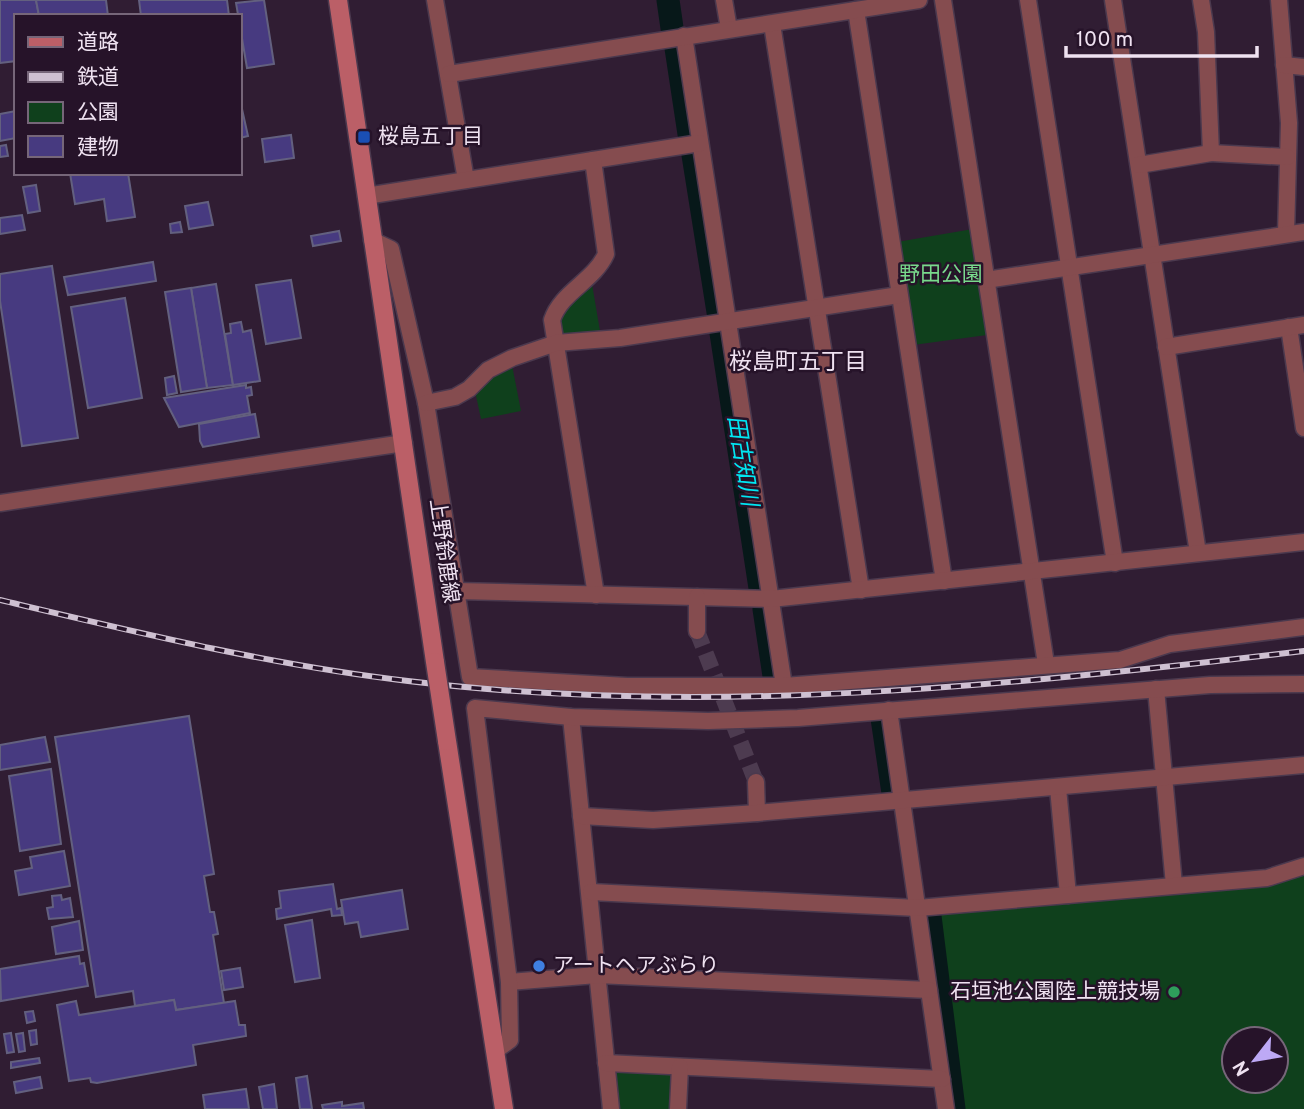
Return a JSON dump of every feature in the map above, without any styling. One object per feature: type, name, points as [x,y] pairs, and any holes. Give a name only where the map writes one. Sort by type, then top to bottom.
[{"type":"main road","name":"上野鈴鹿線","points":[[338,0],[503,1109]]},
{"type":"street","points":[[435,0],[466,180]]},
{"type":"street","points":[[724,0],[729,29]]},
{"type":"street","points":[[449,74],[919,0]]},
{"type":"street","points":[[943,0],[1046,664]]},
{"type":"street","points":[[1028,0],[1115,563]]},
{"type":"street","points":[[1113,0],[1198,553]]},
{"type":"street","points":[[1201,0],[1206,33],[1211,153]]},
{"type":"street","points":[[1279,0],[1289,122],[1286,234]]},
{"type":"street","points":[[856,9],[944,581]]},
{"type":"street","points":[[772,24],[861,590]]},
{"type":"street","points":[[684,36],[784,686]]},
{"type":"street","points":[[1284,65],[1304,67]]},
{"type":"street","points":[[366,196],[700,143]]},
{"type":"street","points":[[1139,165],[1211,153],[1287,157]]},
{"type":"street","points":[[593,160],[606,254],[601,266],[555,309],[552,320],[596,595]]},
{"type":"street","points":[[986,280],[1304,232]]},
{"type":"street","points":[[372,240],[391,249],[426,403],[470,677],[627,686],[784,686],[1119,660],[1170,645],[1304,627]]},
{"type":"street","points":[[426,403],[455,397],[488,370],[512,358],[556,343],[620,338],[899,296]]},
{"type":"street","points":[[1166,347],[1296,326],[1304,428]]},
{"type":"street","points":[[0,503],[404,443]]},
{"type":"street","points":[[457,591],[771,599],[1304,542]]},
{"type":"street","points":[[696,631],[697,597]]},
{"type":"street","points":[[495,1051],[510,1040],[509,982],[475,708],[571,717],[708,721],[1156,689],[1304,684]]},
{"type":"street","points":[[1156,689],[1174,885]]},
{"type":"street","points":[[888,710],[946,1109]]},
{"type":"street","points":[[571,717],[591,892],[611,1109]]},
{"type":"street","points":[[581,816],[653,820],[903,803],[1304,765]]},
{"type":"street","points":[[756,782],[757,813]]},
{"type":"street","points":[[1058,788],[1068,895]]},
{"type":"street","points":[[591,892],[918,908],[1267,878],[1304,866]]},
{"type":"street","points":[[509,982],[597,975],[929,990]]},
{"type":"street","points":[[606,1063],[942,1079]]},
{"type":"street","points":[[678,1109],[681,1067]]},
{"type":"green space","name":"野田公園","points":[[973,229],[987,335],[913,345],[897,242]]},
{"type":"green space","points":[[592,284],[600,331],[567,336],[560,332],[564,309],[573,298]]},
{"type":"green space","points":[[512,365],[521,411],[481,419],[475,391],[494,375]]},
{"type":"green space","name":"石垣池公園陸上競技場","points":[[1304,872],[1304,1109],[954,1109],[926,919],[930,912]]},
{"type":"green space","points":[[618,1069],[676,1072],[674,1109],[616,1109],[612,1073]]},
{"type":"building","points":[[0,0],[36,0],[39,14],[14,14],[14,61],[0,63]]},
{"type":"building","points":[[36,0],[106,0],[108,14],[39,14]]},
{"type":"building","points":[[139,0],[227,0],[229,14],[141,14]]},
{"type":"building","points":[[264,0],[274,64],[247,68],[242,38],[242,14],[238,14],[236,3]]},
{"type":"building","points":[[242,109],[248,136],[242,138]]},
{"type":"building","points":[[14,111],[14,138],[0,141],[0,114]]},
{"type":"building","points":[[291,135],[294,158],[265,162],[262,139]]},
{"type":"building","points":[[6,145],[8,156],[0,157],[0,146]]},
{"type":"building","points":[[70,175],[128,175],[135,217],[107,221],[104,199],[75,204]]},
{"type":"building","points":[[36,185],[40,211],[28,213],[23,187]]},
{"type":"building","points":[[208,202],[213,225],[189,229],[185,206]]},
{"type":"building","points":[[22,215],[25,230],[0,234],[0,218]]},
{"type":"building","points":[[180,222],[182,232],[171,233],[170,224]]},
{"type":"building","points":[[339,231],[341,241],[313,246],[311,236]]},
{"type":"building","points":[[153,262],[156,281],[68,295],[64,277]]},
{"type":"building","points":[[52,266],[78,438],[22,446],[0,301],[0,274]]},
{"type":"building","points":[[291,280],[301,338],[266,344],[256,285]]},
{"type":"building","points":[[216,284],[233,385],[207,388],[191,288]]},
{"type":"building","points":[[191,288],[207,388],[181,392],[165,292]]},
{"type":"building","points":[[125,298],[142,398],[88,408],[71,307]]},
{"type":"building","points":[[241,322],[243,332],[251,330],[260,381],[233,385],[225,334],[231,333],[230,324]]},
{"type":"building","points":[[174,376],[177,393],[167,395],[165,378]]},
{"type":"building","points":[[246,385],[246,388],[251,387],[252,395],[247,396],[250,413],[179,427],[164,398]]},
{"type":"building","points":[[255,414],[259,437],[203,447],[199,424]]},
{"type":"building","points":[[189,716],[214,874],[204,876],[210,912],[214,912],[218,934],[213,935],[224,1003],[176,1010],[174,1000],[135,1006],[133,991],[96,997],[55,737]]},
{"type":"building","points":[[45,737],[50,762],[0,770],[0,745]]},
{"type":"building","points":[[51,769],[61,844],[20,851],[9,776]]},
{"type":"building","points":[[64,851],[70,886],[19,895],[15,871],[32,868],[30,857]]},
{"type":"building","points":[[333,884],[337,909],[341,908],[342,915],[332,916],[331,909],[277,919],[276,909],[281,908],[279,891]]},
{"type":"building","points":[[402,890],[408,929],[361,937],[358,922],[345,924],[341,900]]},
{"type":"building","points":[[61,895],[62,900],[70,898],[73,917],[49,919],[47,908],[53,907],[52,896]]},
{"type":"building","points":[[312,920],[320,978],[295,982],[285,925]]},
{"type":"building","points":[[79,921],[83,950],[56,954],[52,927]]},
{"type":"building","points":[[79,956],[80,964],[84,963],[88,986],[1,1001],[0,969]]},
{"type":"building","points":[[240,968],[243,987],[224,990],[221,971]]},
{"type":"building","points":[[174,1000],[176,1010],[235,1001],[239,1025],[245,1025],[246,1036],[193,1045],[196,1065],[97,1083],[91,1082],[90,1078],[69,1081],[57,1005],[76,1001],[79,1015]]},
{"type":"building","points":[[33,1011],[35,1021],[27,1023],[25,1012]]},
{"type":"building","points":[[36,1030],[37,1044],[31,1045],[29,1031]]},
{"type":"building","points":[[11,1033],[14,1052],[7,1053],[4,1034]]},
{"type":"building","points":[[23,1033],[25,1051],[19,1052],[16,1034]]},
{"type":"building","points":[[39,1058],[40,1063],[11,1068],[11,1062]]},
{"type":"building","points":[[307,1076],[312,1109],[300,1109],[296,1078]]},
{"type":"building","points":[[40,1077],[42,1088],[16,1093],[14,1082]]},
{"type":"building","points":[[274,1084],[277,1109],[263,1109],[259,1087]]},
{"type":"building","points":[[246,1089],[249,1109],[205,1109],[203,1095]]},
{"type":"building","points":[[342,1102],[342,1106],[363,1103],[364,1109],[323,1109],[322,1105]]},
{"type":"waterway","name":"田古知川","points":[[668,0],[672,28]]},
{"type":"waterway","name":"田古知川","points":[[676,48],[689,134]]},
{"type":"waterway","name":"田古知川","points":[[693,155],[718,312]]},
{"type":"waterway","name":"田古知川","points":[[721,333],[760,588]]},
{"type":"waterway","name":"田古知川","points":[[764,609],[774,676]]},
{"type":"waterway","name":"田古知川","points":[[882,718],[893,793]]},
{"type":"waterway","name":"田古知川","points":[[930,916],[954,1109]]},
{"type":"tunnel","points":[[697,631],[756,782]]},
{"type":"railway","points":[[0,600],[203,647],[356,674],[520,691],[632,696],[745,697],[857,693],[1081,676],[1304,651]]},
{"type":"place","name":"桜島五丁目","points":[[364,137]]},
{"type":"place","name":"アートヘアぶらり","points":[[539,966]]},
{"type":"place","name":"石垣池公園陸上競技場","points":[[1174,992]]},
{"type":"district","name":"桜島町五丁目","points":[[798,363]]}]
